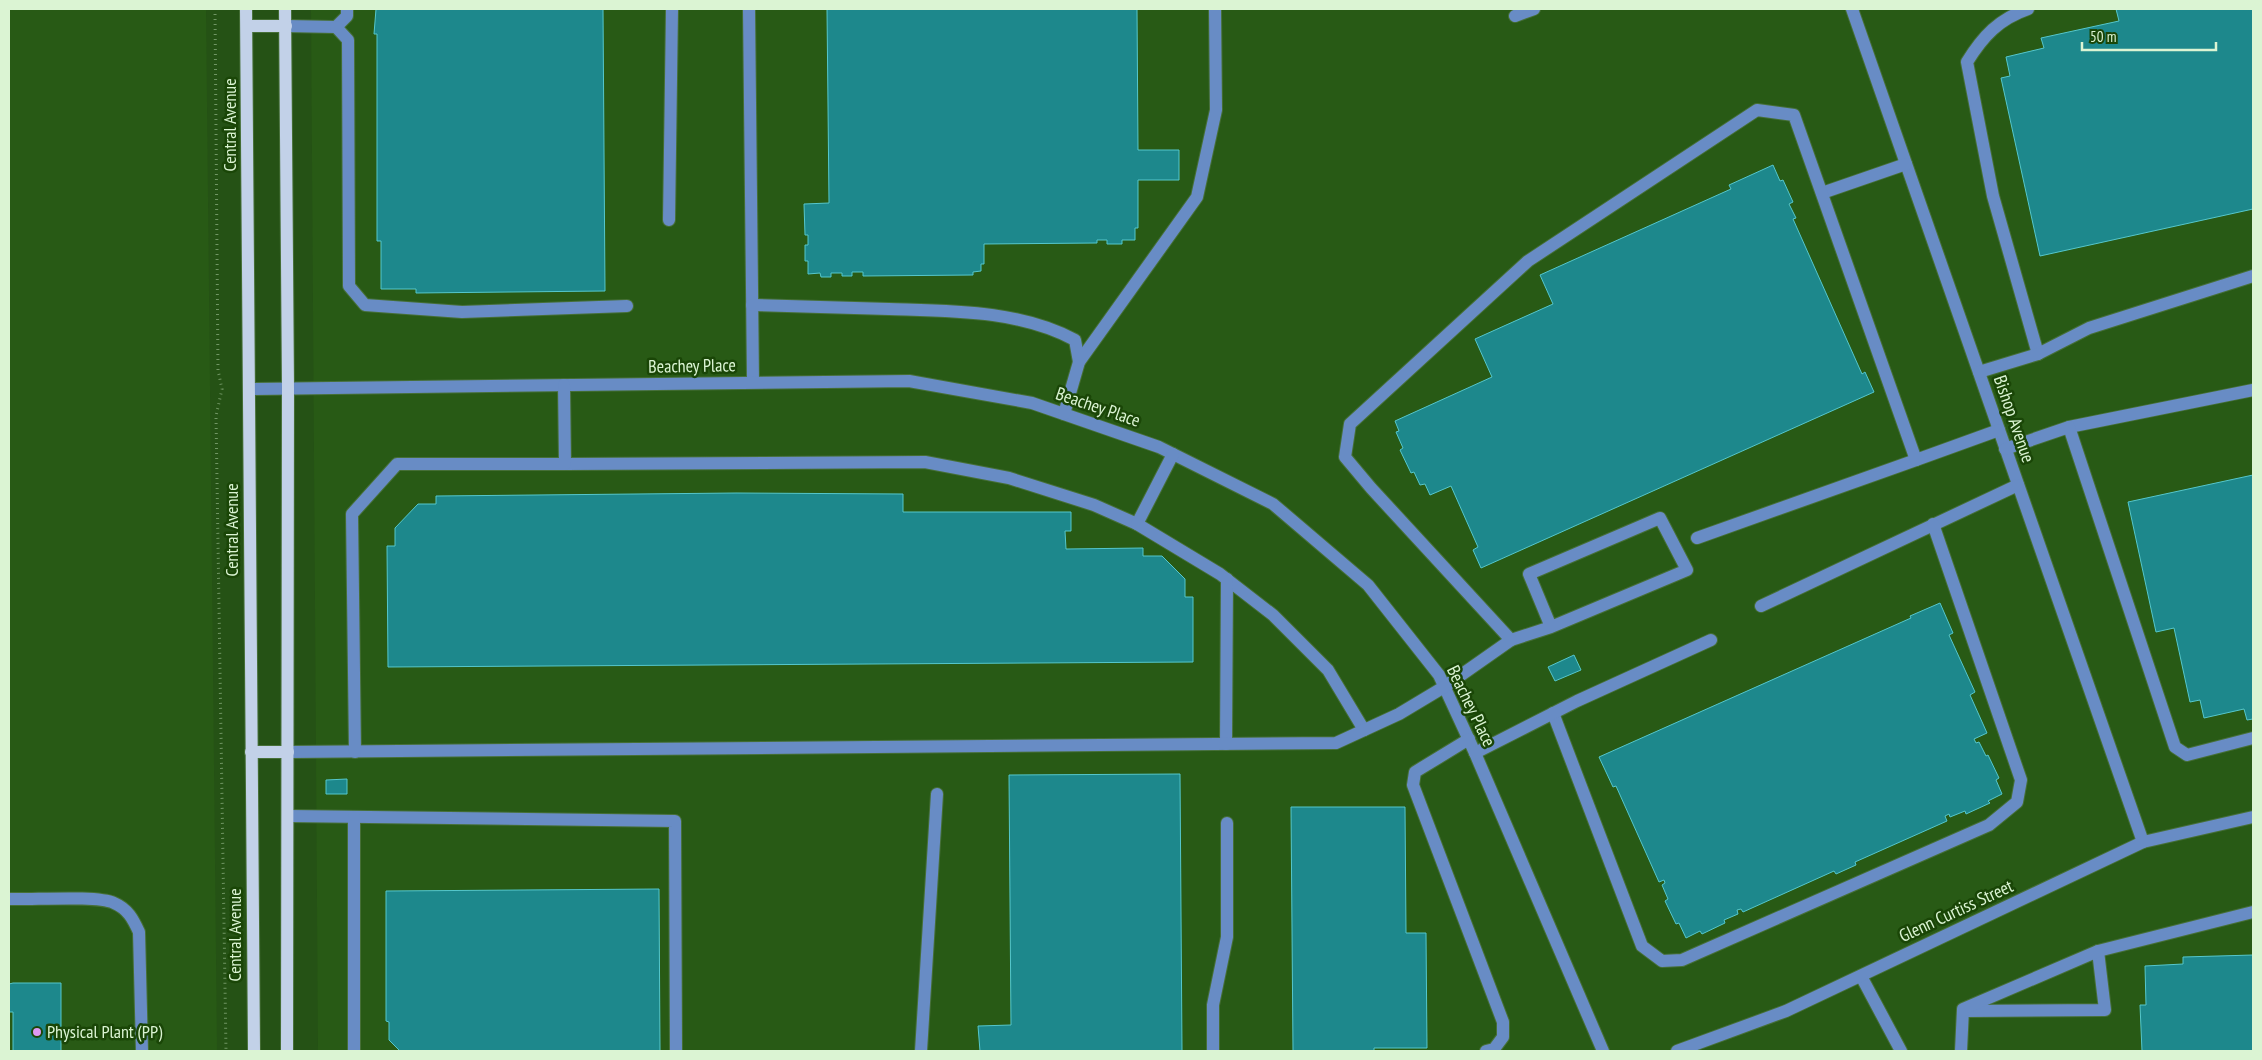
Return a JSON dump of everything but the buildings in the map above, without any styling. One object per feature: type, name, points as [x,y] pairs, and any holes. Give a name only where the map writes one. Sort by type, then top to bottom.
[{"type":"main road","name":"Central Avenue","points":[[246,9],[254,1051]]},
{"type":"main road","points":[[286,9],[288,1051]]},
{"type":"main road","points":[[246,26],[286,26]]},
{"type":"main road","points":[[252,752],[288,752]]},
{"type":"street","points":[[336,27],[347,16],[347,9]]},
{"type":"street","points":[[669,220],[672,9]]},
{"type":"street","points":[[749,9],[753,382]]},
{"type":"street","points":[[1064,414],[1079,362],[1197,197],[1216,110],[1215,9]]},
{"type":"street","points":[[1515,16],[1534,9]]},
{"type":"street","name":"Bishop Avenue","points":[[1852,9],[2143,842]]},
{"type":"street","points":[[2028,9],[2009,16],[1981,40],[1967,62],[1993,196],[2038,354]]},
{"type":"street","points":[[286,26],[336,27],[348,40],[349,286],[365,305],[462,312],[627,306]]},
{"type":"street","points":[[1511,640],[1370,488],[1345,457],[1350,424],[1528,261],[1757,110],[1794,115],[1916,460]]},
{"type":"street","points":[[1822,193],[1906,164]]},
{"type":"street","points":[[1979,372],[2038,354],[2090,328],[2253,276]]},
{"type":"street","points":[[752,305],[957,312],[1018,321],[1056,330],[1075,340],[1079,362]]},
{"type":"street","name":"Beachey Place","points":[[249,388],[909,380],[1032,403],[1159,447],[1273,504],[1368,585],[1439,675],[1469,739],[1603,1051]]},
{"type":"street","points":[[564,385],[564,464]]},
{"type":"street","points":[[2005,449],[2069,427],[2253,390]]},
{"type":"street","points":[[2069,427],[2174,747],[2187,755],[2253,738]]},
{"type":"street","points":[[1698,538],[1999,430]]},
{"type":"street","points":[[1137,524],[1173,454]]},
{"type":"street","points":[[355,752],[352,514],[397,464],[925,462],[1009,478],[1094,505],[1137,524],[1227,579],[1273,615],[1328,670],[1364,730]]},
{"type":"street","points":[[1761,606],[2018,485]]},
{"type":"street","points":[[288,752],[1336,743],[1399,714],[1444,687],[1511,640],[1551,627],[1687,570],[1660,518],[1529,574],[1551,627]]},
{"type":"street","points":[[1553,713],[1642,946],[1662,961],[1682,960],[1989,825],[2017,802],[2021,780],[1933,524]]},
{"type":"street","points":[[1226,744],[1227,579]]},
{"type":"street","points":[[1475,753],[1553,713],[1711,640]]},
{"type":"street","points":[[1469,739],[1415,772],[1413,786],[1503,1022],[1503,1037],[1494,1049],[1486,1051]]},
{"type":"street","points":[[921,1051],[936,794]]},
{"type":"street","points":[[288,816],[675,821],[676,1051]]},
{"type":"street","name":"Glenn Curtiss Street","points":[[1677,1051],[1786,1011],[2143,842],[2253,816]]},
{"type":"street","points":[[354,817],[354,1051]]},
{"type":"street","points":[[1213,1051],[1213,1005],[1227,937],[1227,823]]},
{"type":"street","points":[[9,900],[87,899],[114,902],[132,915],[139,932],[142,1051]]},
{"type":"street","points":[[1961,1051],[1963,1009],[2098,951],[2253,912]]},
{"type":"street","points":[[1963,1011],[2105,1010],[2098,951]]},
{"type":"street","points":[[1861,976],[1901,1051]]},
{"type":"path","points":[[215,9],[218,370],[222,390],[216,416],[226,1051]]},
{"type":"shaded area","points":[[9,9],[206,9],[217,1051],[9,1051]]},
{"type":"shaded area","points":[[311,9],[2253,9],[2253,1051],[318,1051]]},
{"type":"place","name":"Physical Plant (PP)","points":[[37,1032]]}]
